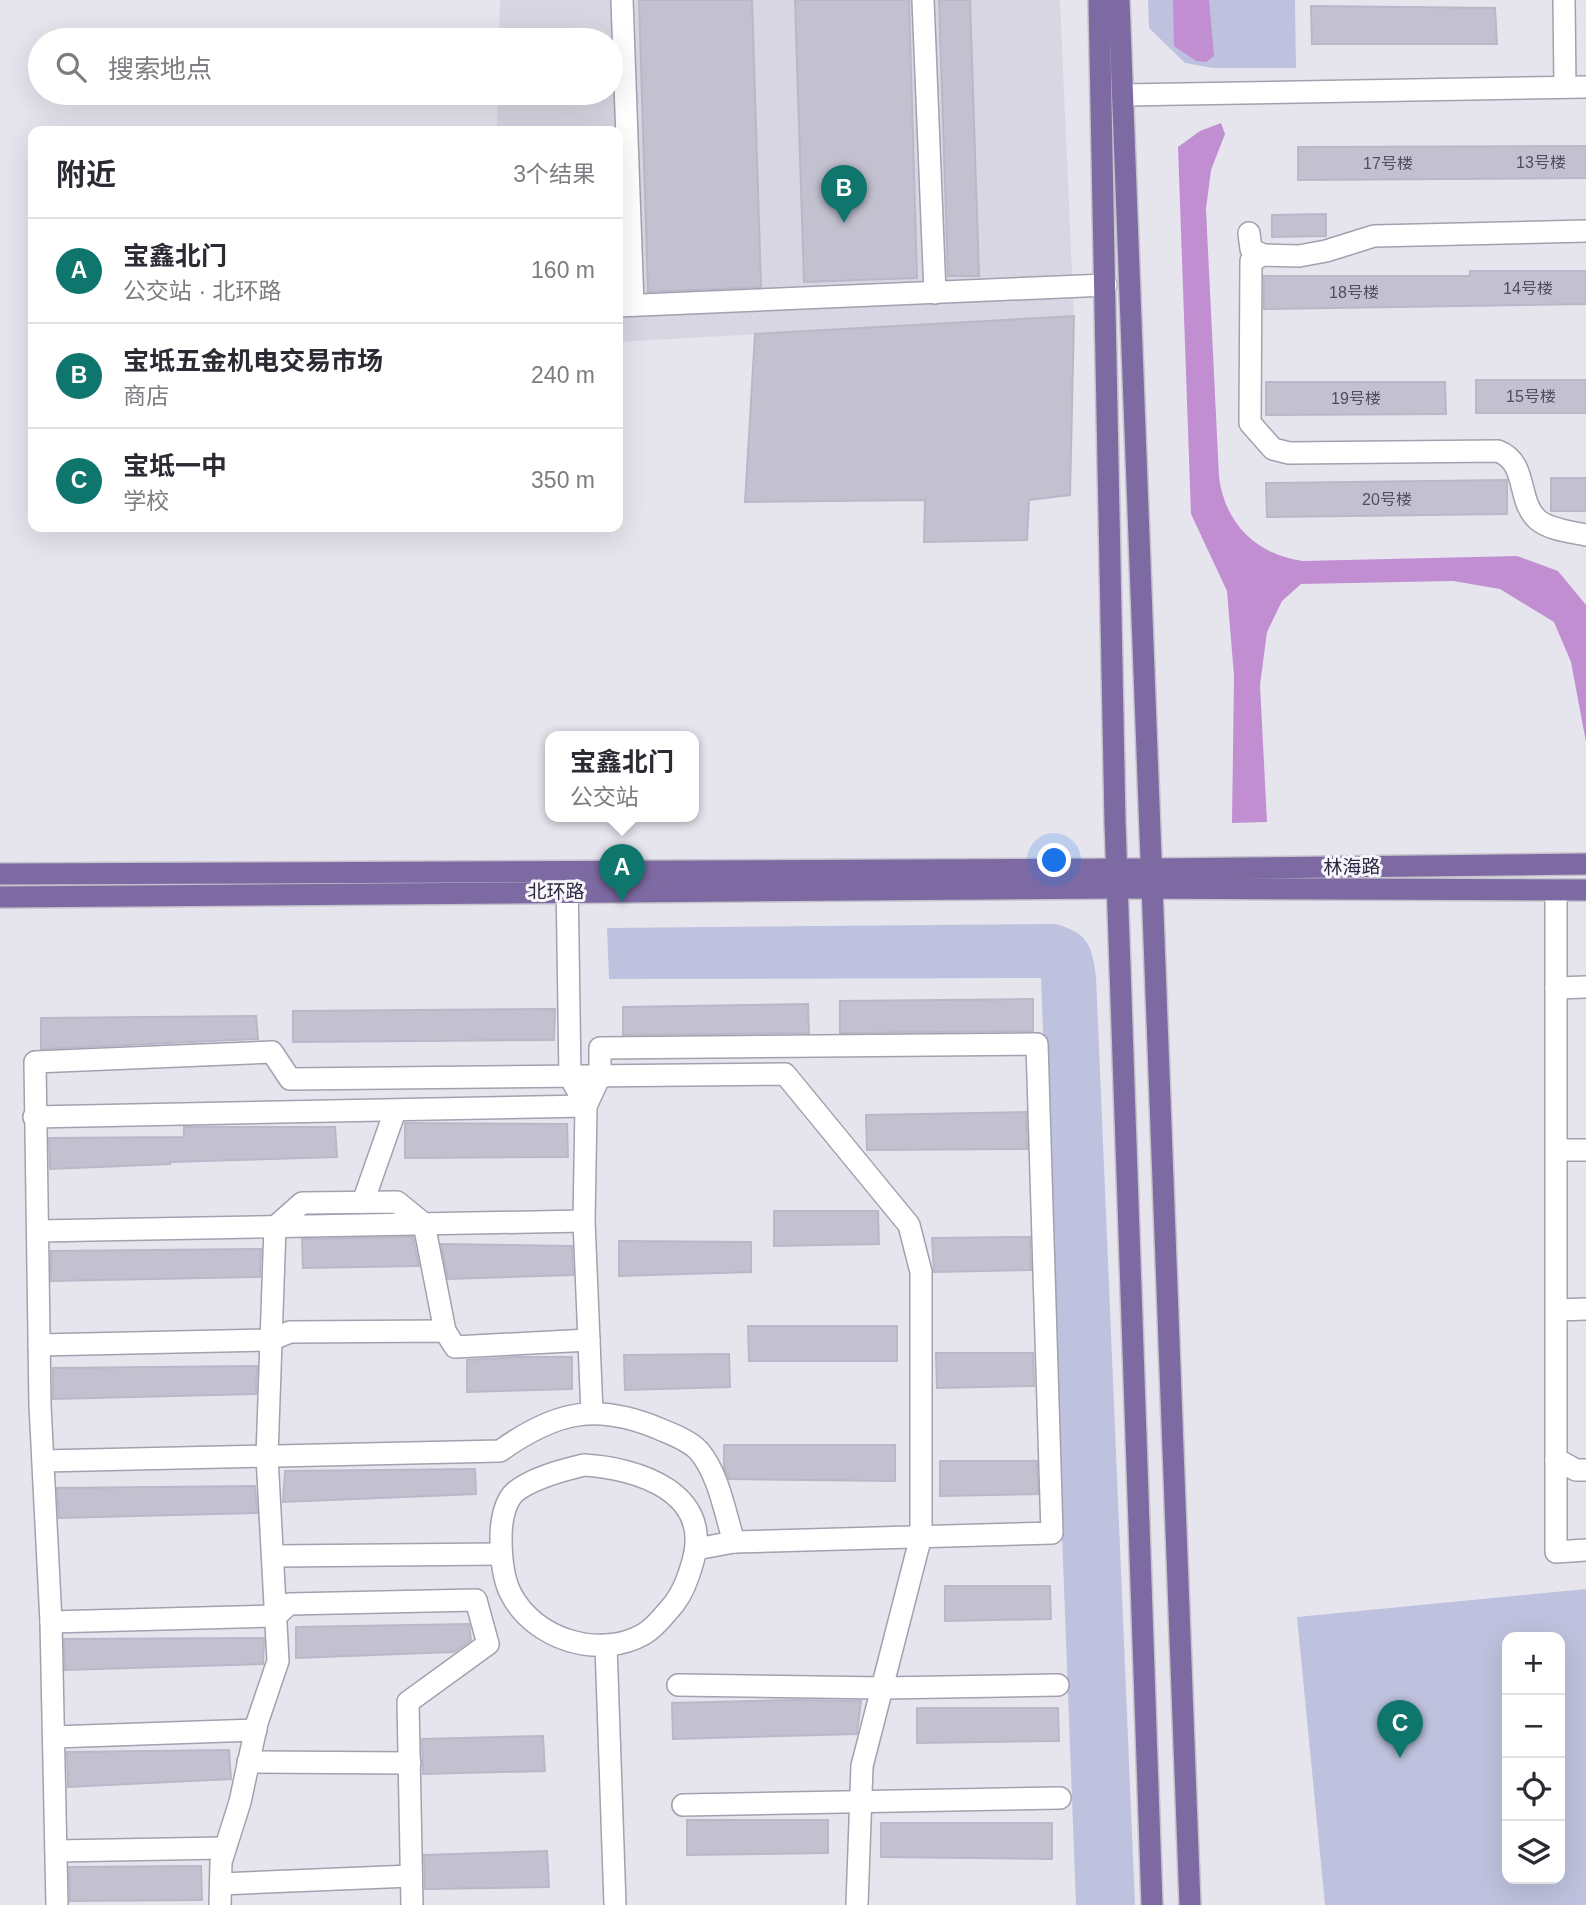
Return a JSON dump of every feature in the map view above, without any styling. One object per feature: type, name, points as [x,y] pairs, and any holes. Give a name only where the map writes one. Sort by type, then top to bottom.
[{"type":"main road","points":[[1099,0],[1118,879],[1152,1905]]},
{"type":"main road","points":[[1119,0],[1190,1905]]},
{"type":"main road","name":"林海路","points":[[1153,879],[1586,864]]},
{"type":"main road","name":"北环路","points":[[0,874],[567,881],[1118,879]]},
{"type":"main road","name":"林海路","points":[[1118,879],[1586,890]]},
{"type":"main road","name":"北环路","points":[[0,897],[567,881]]},
{"type":"street","points":[[622,0],[622,28]]},
{"type":"street","points":[[923,0],[935,293]]},
{"type":"street","points":[[1123,95],[1576,87],[1564,0]]},
{"type":"street","points":[[623,102],[625,306],[1106,285]]},
{"type":"street","points":[[1249,233],[1251,249],[1263,255],[1300,256],[1374,236],[1586,232]]},
{"type":"street","points":[[1263,255],[1251,261],[1262,345],[1250,423],[1273,449],[1289,453],[1498,451],[1508,455],[1516,465],[1530,510],[1539,521],[1586,535]]},
{"type":"street","points":[[567,881],[570,1077],[586,1106]]},
{"type":"street","points":[[1556,890],[1556,1552],[1586,1550]]},
{"type":"street","points":[[1556,988],[1586,987]]},
{"type":"street","points":[[592,1413],[584,1221],[586,1106],[600,1076],[600,1048],[1037,1044],[1052,1533],[734,1542],[696,1549]]},
{"type":"street","points":[[57,1905],[51,1622],[39,1345],[35,1062],[272,1052],[290,1079],[785,1074],[909,1225],[921,1272],[921,1536],[862,1766],[857,1905]]},
{"type":"street","points":[[34,1117],[586,1106]]},
{"type":"street","points":[[363,1202],[395,1111]]},
{"type":"street","points":[[1557,1150],[1586,1150]]},
{"type":"street","points":[[411,1876],[220,1894],[221,1862],[240,1802],[256,1730],[278,1661],[267,1456],[275,1227],[302,1203],[397,1202],[424,1224],[434,1291],[445,1331],[455,1347],[589,1340]]},
{"type":"street","points":[[38,1231],[584,1221]]},
{"type":"street","points":[[1557,1310],[1586,1309]]},
{"type":"street","points":[[39,1345],[270,1340],[290,1332],[445,1331]]},
{"type":"street","points":[[43,1461],[500,1451],[524,1434],[561,1419],[585,1412],[610,1414],[651,1425],[698,1450],[709,1467],[734,1542]]},
{"type":"street","points":[[1556,1459],[1576,1470],[1586,1470]]},
{"type":"street","points":[[584,1465],[631,1470],[667,1487],[683,1503],[694,1525],[696,1549],[681,1594],[660,1621],[643,1635],[606,1645],[567,1639],[544,1631],[524,1614],[510,1593],[501,1554],[501,1528],[506,1508],[515,1493],[546,1477],[584,1465]]},
{"type":"street","points":[[273,1556],[501,1554]]},
{"type":"street","points":[[51,1622],[276,1616],[289,1604],[476,1600],[488,1644],[408,1702],[412,1905]]},
{"type":"street","points":[[606,1645],[615,1905]]},
{"type":"street","points":[[678,1685],[884,1688],[1058,1685]]},
{"type":"street","points":[[54,1737],[256,1730]]},
{"type":"street","points":[[248,1762],[410,1763]]},
{"type":"street","points":[[683,1805],[1060,1798]]},
{"type":"street","points":[[57,1851],[225,1848]]},
{"type":"shaded area","points":[[500,0],[1060,0],[1074,316],[623,342],[623,126],[497,126],[498,105],[623,105],[623,28],[499,28]]},
{"type":"shaded area","points":[[1148,0],[1295,0],[1296,68],[1213,68],[1185,63],[1149,28]]},
{"type":"shaded area","points":[[1173,0],[1209,0],[1214,56],[1206,62],[1196,61],[1174,46]]},
{"type":"shaded area","points":[[1221,123],[1225,134],[1211,170],[1206,209],[1219,477],[1222,494],[1236,523],[1258,544],[1271,552],[1303,561],[1517,556],[1558,571],[1586,605],[1586,742],[1571,662],[1554,622],[1500,589],[1453,581],[1301,584],[1282,601],[1267,632],[1260,685],[1267,822],[1232,823],[1234,676],[1227,591],[1191,514],[1178,147],[1200,131]]},
{"type":"shaded area","points":[[1056,924],[1075,931],[1086,941],[1096,976],[1135,1905],[1076,1905],[1041,978],[609,979],[607,928]]},
{"type":"shaded area","points":[[1586,1589],[1586,1905],[1325,1905],[1297,1617]]},
{"type":"building","points":[[639,0],[752,0],[761,287],[648,292]]},
{"type":"building","points":[[795,0],[909,0],[917,278],[804,282]]},
{"type":"building","points":[[939,0],[970,0],[979,276],[948,276]]},
{"type":"building","points":[[1311,6],[1495,8],[1497,44],[1312,44]]},
{"type":"building","points":[[1586,146],[1586,178],[1298,180],[1298,147]]},
{"type":"building","points":[[1326,214],[1326,236],[1272,237],[1272,215]]},
{"type":"building","points":[[1470,271],[1586,271],[1586,304],[1264,309],[1264,276],[1470,276]]},
{"type":"building","points":[[1074,316],[1070,495],[1029,500],[1027,540],[924,542],[925,500],[745,502],[755,334]]},
{"type":"building","points":[[1476,380],[1586,380],[1586,413],[1476,413]]},
{"type":"building","points":[[1266,382],[1445,382],[1446,414],[1266,415]]},
{"type":"building","points":[[1551,478],[1586,478],[1586,511],[1551,511]]},
{"type":"building","points":[[1507,480],[1507,514],[1267,517],[1266,483]]},
{"type":"building","points":[[1033,999],[1033,1031],[840,1033],[840,1001]]},
{"type":"building","points":[[808,1004],[809,1033],[623,1035],[623,1007]]},
{"type":"building","points":[[555,1009],[554,1040],[293,1042],[293,1011]]},
{"type":"building","points":[[256,1016],[258,1039],[41,1049],[41,1018]]},
{"type":"building","points":[[1026,1112],[1027,1149],[867,1150],[866,1115]]},
{"type":"building","points":[[405,1123],[567,1124],[568,1157],[405,1158]]},
{"type":"building","points":[[184,1127],[335,1127],[337,1157],[50,1169],[49,1138],[184,1137]]},
{"type":"building","points":[[774,1211],[878,1211],[879,1244],[774,1246]]},
{"type":"building","points":[[413,1237],[419,1266],[303,1268],[302,1239]]},
{"type":"building","points":[[1030,1237],[1031,1270],[934,1272],[932,1238]]},
{"type":"building","points":[[619,1241],[751,1242],[751,1272],[619,1276]]},
{"type":"building","points":[[441,1244],[572,1246],[573,1275],[448,1279]]},
{"type":"building","points":[[261,1249],[260,1277],[51,1281],[51,1251]]},
{"type":"building","points":[[748,1326],[897,1326],[897,1361],[749,1361]]},
{"type":"building","points":[[936,1353],[1033,1353],[1034,1386],[937,1388]]},
{"type":"building","points":[[729,1354],[730,1387],[625,1390],[624,1355]]},
{"type":"building","points":[[572,1357],[572,1389],[467,1392],[467,1360]]},
{"type":"building","points":[[257,1366],[256,1394],[53,1399],[53,1368]]},
{"type":"building","points":[[724,1445],[895,1445],[895,1481],[729,1479],[724,1467]]},
{"type":"building","points":[[940,1461],[1037,1461],[1038,1494],[940,1496]]},
{"type":"building","points":[[475,1469],[476,1494],[283,1502],[285,1471]]},
{"type":"building","points":[[255,1486],[257,1513],[59,1518],[57,1488]]},
{"type":"building","points":[[945,1586],[1050,1586],[1051,1619],[945,1621]]},
{"type":"building","points":[[469,1624],[471,1640],[454,1652],[296,1658],[296,1627]]},
{"type":"building","points":[[264,1638],[263,1664],[65,1670],[64,1639]]},
{"type":"building","points":[[861,1701],[857,1734],[673,1739],[672,1703]]},
{"type":"building","points":[[917,1708],[1058,1708],[1059,1741],[917,1743]]},
{"type":"building","points":[[543,1736],[545,1771],[423,1774],[422,1739]]},
{"type":"building","points":[[229,1750],[231,1779],[68,1787],[67,1752]]},
{"type":"building","points":[[687,1820],[828,1820],[828,1853],[687,1855]]},
{"type":"building","points":[[881,1823],[1052,1823],[1052,1859],[881,1857]]},
{"type":"building","points":[[547,1851],[549,1887],[425,1889],[424,1855]]},
{"type":"building","points":[[201,1866],[202,1900],[70,1901],[69,1867]]},
{"type":"place","name":"宝坻五金机电交易市场","points":[[844,223]]},
{"type":"place","name":"宝鑫北门","points":[[622,902]]},
{"type":"place","name":"宝坻一中","points":[[1400,1758]]}]
